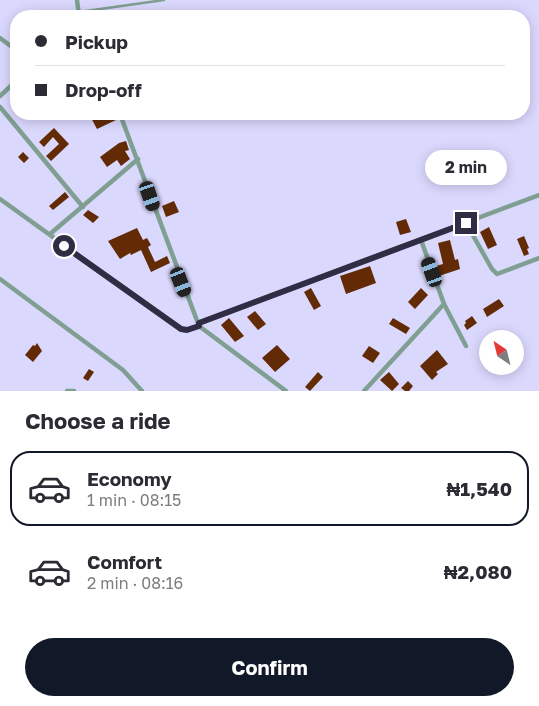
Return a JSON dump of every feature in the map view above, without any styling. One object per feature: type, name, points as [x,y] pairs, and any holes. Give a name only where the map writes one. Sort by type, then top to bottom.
[{"type":"street","points":[[0,96],[10,87]]},
{"type":"street","points":[[0,107],[10,119]]},
{"type":"street","points":[[11,120],[83,207]]},
{"type":"street","points":[[122,120],[181,282],[199,324],[286,391]]},
{"type":"street","points":[[50,234],[138,160]]},
{"type":"street","points":[[0,198],[181,329],[187,330],[539,195]]},
{"type":"street","points":[[466,223],[492,270],[497,274],[539,258]]},
{"type":"street","points":[[421,240],[444,304],[466,346]]},
{"type":"street","points":[[0,279],[122,370],[142,391]]},
{"type":"street","points":[[364,391],[444,304]]},
{"type":"street","points":[[67,391],[74,391]]},
{"type":"lane","points":[[103,10],[164,0]]},
{"type":"building","points":[[92,120],[116,120],[97,129]]},
{"type":"building","points":[[54,128],[69,144],[51,161],[46,156],[59,144],[53,137],[44,147],[39,142]]},
{"type":"building","points":[[126,141],[129,150],[125,151],[130,159],[121,166],[117,160],[107,167],[100,157],[119,143]]},
{"type":"building","points":[[23,152],[29,158],[24,163],[18,157]]},
{"type":"building","points":[[65,192],[69,197],[53,210],[49,206]]},
{"type":"building","points":[[174,201],[179,212],[166,217],[162,206]]},
{"type":"building","points":[[88,210],[99,217],[93,223],[83,215]]},
{"type":"building","points":[[406,219],[411,232],[400,235],[396,222]]},
{"type":"building","points":[[489,227],[497,245],[488,249],[480,232]]},
{"type":"building","points":[[137,228],[143,240],[147,238],[151,245],[148,247],[155,262],[167,256],[170,263],[151,272],[141,250],[131,255],[130,253],[120,259],[108,241]]},
{"type":"building","points":[[524,236],[529,248],[527,249],[529,254],[524,256],[517,239]]},
{"type":"building","points":[[450,240],[455,260],[458,259],[460,269],[439,276],[436,266],[443,264],[438,243]]},
{"type":"building","points":[[370,266],[376,283],[346,294],[340,276]]},
{"type":"building","points":[[311,288],[321,306],[314,310],[304,292]]},
{"type":"building","points":[[421,288],[428,295],[415,309],[408,302]]},
{"type":"building","points":[[499,299],[504,306],[487,317],[483,309]]},
{"type":"building","points":[[255,311],[266,324],[258,330],[247,317]]},
{"type":"building","points":[[472,316],[477,323],[467,330],[464,325],[465,321]]},
{"type":"building","points":[[229,318],[244,336],[235,342],[221,325]]},
{"type":"building","points":[[393,318],[410,328],[406,334],[389,324]]},
{"type":"building","points":[[37,343],[42,351],[33,362],[25,355]]},
{"type":"building","points":[[277,345],[290,359],[275,372],[262,358]]},
{"type":"building","points":[[369,346],[380,353],[373,363],[362,356]]},
{"type":"building","points":[[437,350],[448,364],[436,372],[438,374],[432,380],[420,366]]},
{"type":"building","points":[[89,369],[94,372],[88,381],[83,378]]},
{"type":"building","points":[[318,372],[323,377],[310,391],[305,387]]},
{"type":"building","points":[[389,372],[399,384],[392,391],[380,380]]},
{"type":"building","points":[[408,381],[413,386],[409,391],[405,391],[401,388]]},
{"type":"route","points":[[64,246],[156,312],[181,329],[187,330],[199,326],[199,323],[466,223]]}]
